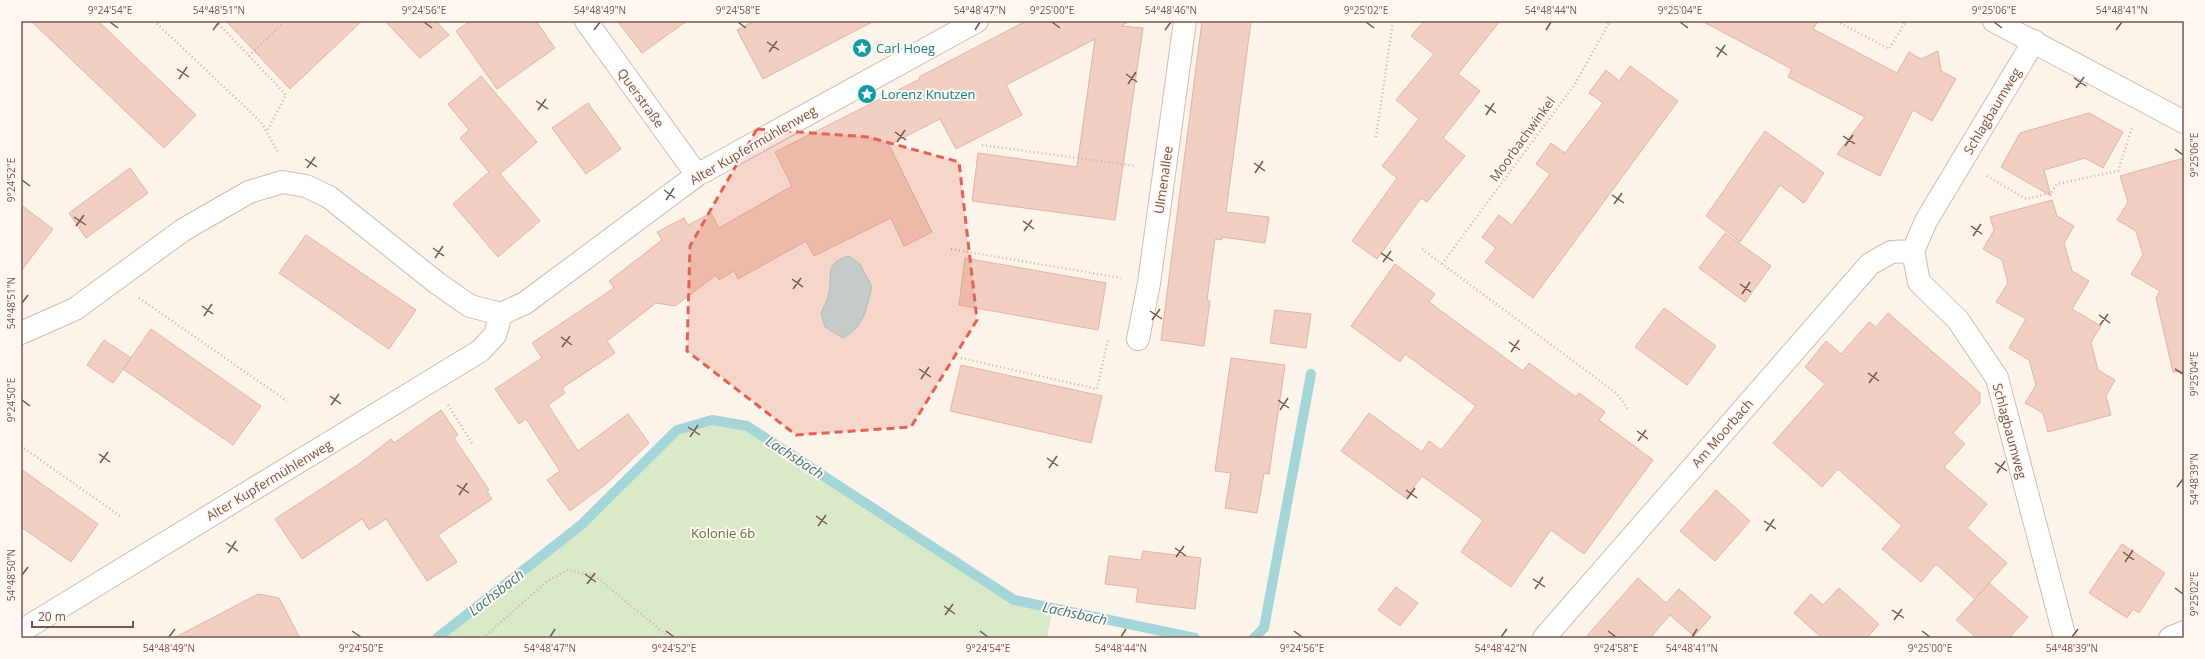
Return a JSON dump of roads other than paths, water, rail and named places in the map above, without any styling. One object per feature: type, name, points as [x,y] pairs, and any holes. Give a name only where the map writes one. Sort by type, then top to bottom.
[{"type":"street","name":"Querstraße","points":[[586,21],[697,175]]},
{"type":"street","name":"Alter Kupfermühlenweg","points":[[21,630],[480,352],[496,335],[501,314],[525,303],[697,175],[977,21]]},
{"type":"street","name":"Ulmenallee","points":[[1138,339],[1149,283],[1185,21]]},
{"type":"street","points":[[1994,21],[2184,122]]},
{"type":"street","name":"Schlagbaumweg","points":[[2034,41],[1926,221],[1913,251],[1919,282],[1958,320],[1997,378],[2065,638]]},
{"type":"street","points":[[21,333],[75,309],[183,230],[249,192],[282,182],[306,186],[329,197],[443,288],[470,306],[501,314]]},
{"type":"street","name":"Am Moorbach","points":[[1544,638],[1870,264],[1891,252],[1913,251]]},
{"type":"street","points":[[2170,638],[2184,632]]},
{"type":"water","points":[[849,256],[860,264],[872,287],[864,316],[856,328],[843,338],[825,327],[821,313],[827,301],[831,269],[833,265],[841,258]]},
{"type":"waterway","name":"Lachsbach","points":[[1254,638],[1264,628],[1311,374]]},
{"type":"waterway","name":"Lachsbach","points":[[437,638],[581,525],[677,430],[712,420],[747,426],[1014,600],[1195,638]]},
{"type":"place","name":"Carl Hoeg","points":[[862,48]]},
{"type":"place","name":"Lorenz Knutzen","points":[[867,94]]},
{"type":"park label","name":"Kolonie 6b","points":[[723,533]]}]
